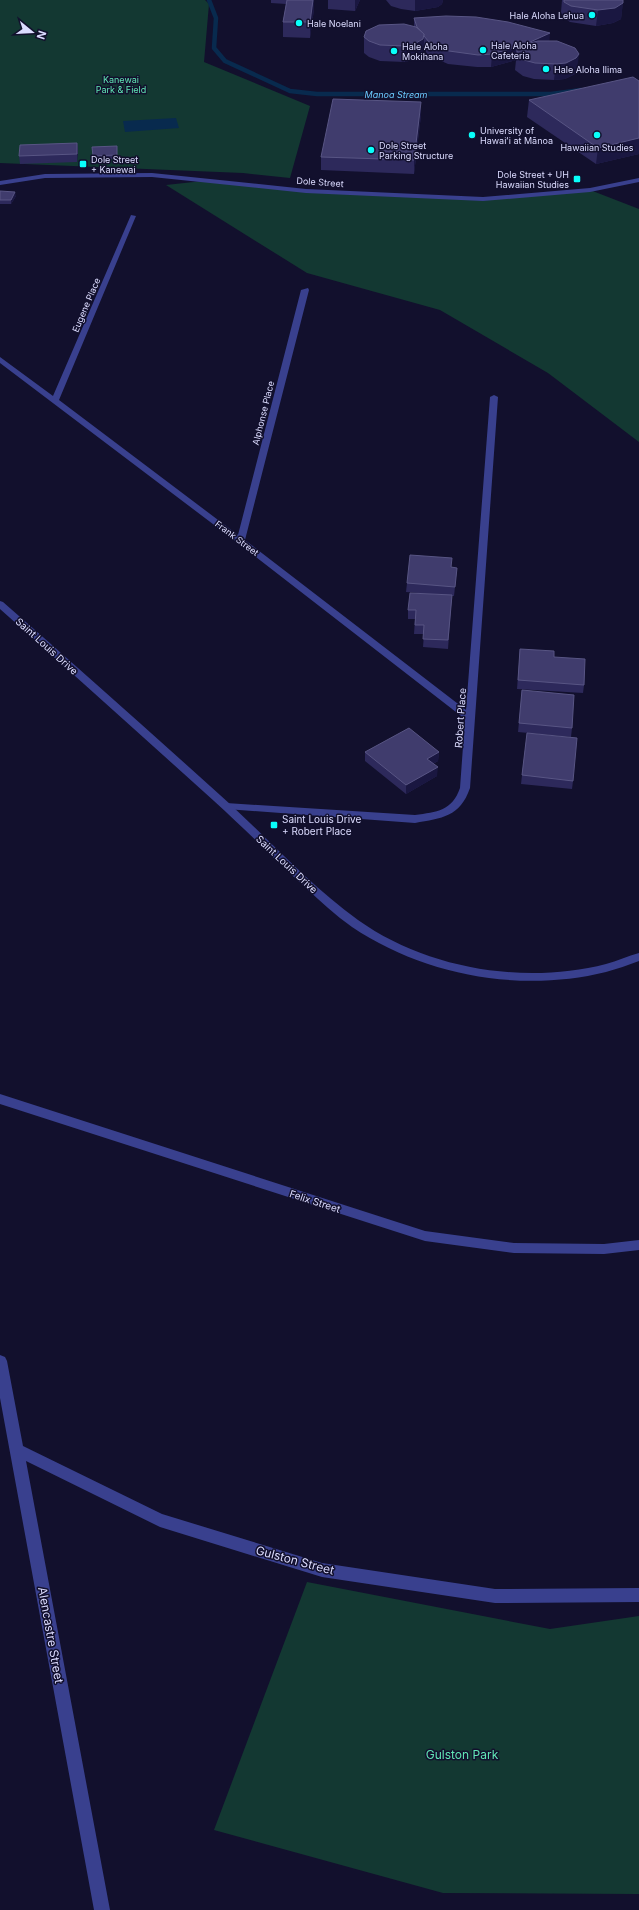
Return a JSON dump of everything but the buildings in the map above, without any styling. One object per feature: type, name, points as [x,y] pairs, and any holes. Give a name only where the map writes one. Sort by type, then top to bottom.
[{"type":"street","name":"Dole Street","points":[[0,183],[46,176],[152,175],[306,191],[483,199],[590,190],[639,180]]},
{"type":"street","name":"Eugene Place","points":[[55,401],[133,216]]},
{"type":"street","name":"Alphonse Place","points":[[241,541],[305,290]]},
{"type":"street","name":"Frank Street","points":[[0,359],[241,541],[471,719]]},
{"type":"street","name":"Robert Place","points":[[226,806],[415,819],[439,815],[452,808],[464,793],[471,719],[494,397]]},
{"type":"street","name":"Saint Louis Drive","points":[[0,604],[226,806],[332,906],[357,925],[386,942],[419,957],[454,967],[491,974],[529,976],[566,974],[603,968],[639,957]]},
{"type":"street","name":"Felix Street","points":[[0,1100],[425,1236],[514,1248],[604,1249],[639,1245]]},
{"type":"street","name":"Alencastre Street","points":[[0,1361],[102,1910]]},
{"type":"street","name":"Gulston Street","points":[[17,1450],[160,1520],[322,1570],[495,1596],[639,1595]]},
{"type":"green space","name":"Kanewai Park & Field","points":[[0,0],[205,0],[209,4],[204,62],[310,106],[290,178],[243,173],[0,163]]},
{"type":"green space","points":[[212,180],[306,191],[483,199],[590,190],[639,209],[639,442],[548,373],[440,310],[307,273],[166,185]]},
{"type":"green space","name":"Gulston Park","points":[[307,1582],[550,1629],[639,1616],[639,1894],[443,1893],[214,1830]]},
{"type":"water","points":[[176,118],[179,128],[125,132],[123,121]]},
{"type":"waterway","name":"Manoa Stream","points":[[209,0],[216,18],[214,48],[225,61],[290,91],[317,94],[551,94],[581,90]]},
{"type":"place","name":"Hale Aloha Lehua","points":[[592,15]]},
{"type":"place","name":"Hale Noelani","points":[[299,23]]},
{"type":"place","name":"Hale Aloha Cafeteria","points":[[483,50]]},
{"type":"place","name":"Hale Aloha Mokihana","points":[[394,51]]},
{"type":"place","name":"Hale Aloha Ilima","points":[[546,69]]},
{"type":"place","name":"University of Hawaiʻi at Mānoa","points":[[472,135]]},
{"type":"place","name":"Hawaiian Studies","points":[[597,135]]},
{"type":"place","name":"Dole Street Parking Structure","points":[[371,150]]},
{"type":"place","name":"Dole Street + Kanewai","points":[[83,164]]},
{"type":"place","name":"Dole Street + UH Hawaiian Studies","points":[[577,179]]},
{"type":"place","name":"Saint Louis Drive + Robert Place","points":[[274,825]]}]
